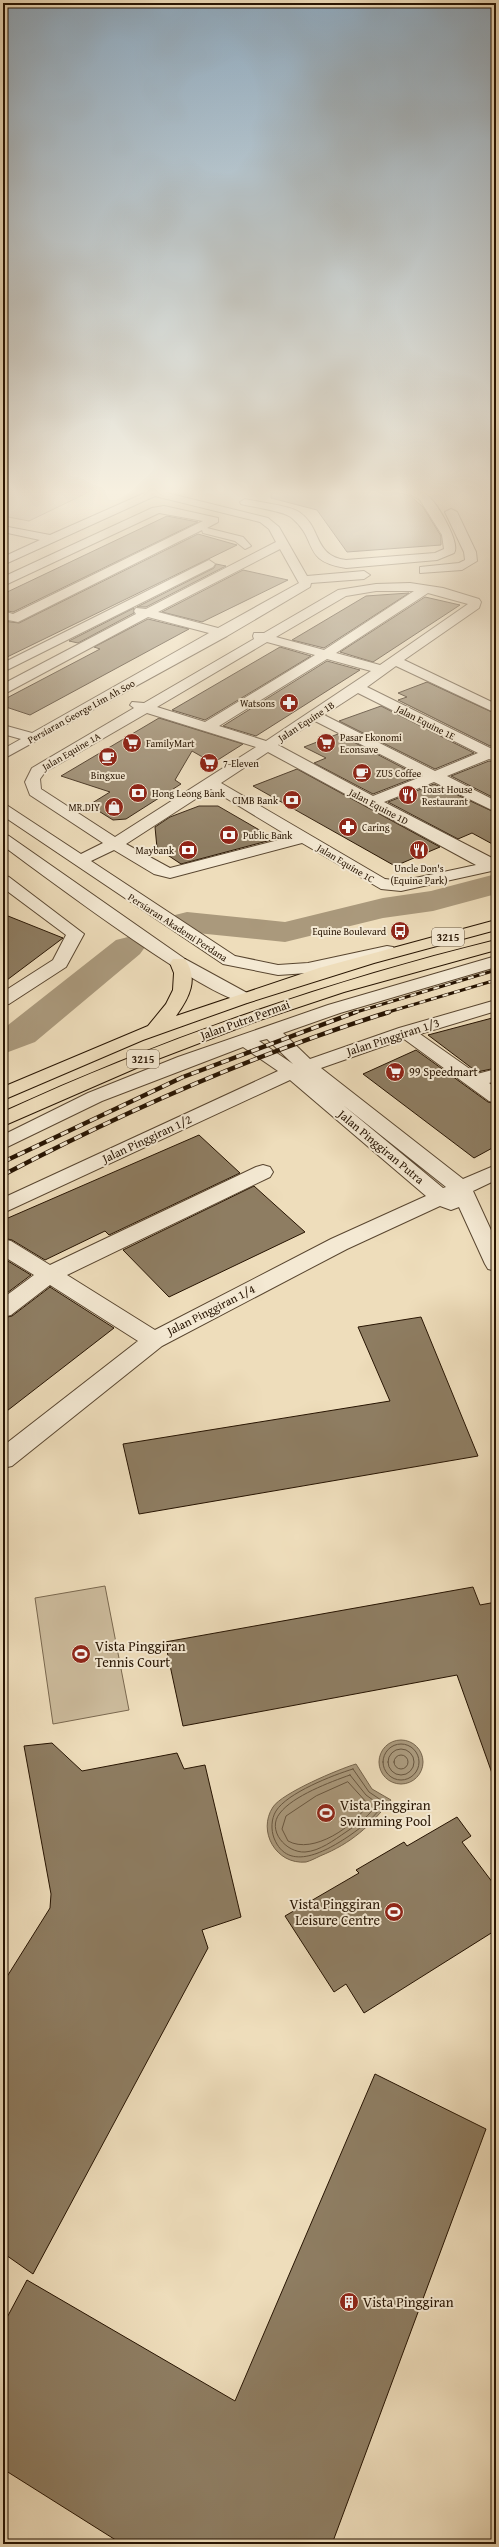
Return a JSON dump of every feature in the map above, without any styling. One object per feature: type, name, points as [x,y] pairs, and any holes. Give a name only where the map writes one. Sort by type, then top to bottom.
[{"type":"main road","name":"Jalan Putra Permai","points":[[3,1094],[154,1030],[243,998],[400,949],[496,925]]},
{"type":"main road","name":"Jalan Putra Permai","points":[[3,1120],[74,1087],[168,1049],[287,1004],[363,981],[496,946]]},
{"type":"main road","points":[[154,1030],[176,1005],[184,989],[184,973],[178,963]]},
{"type":"main road","points":[[243,998],[263,1005],[287,1004]]},
{"type":"street","points":[[3,615],[14,619],[30,611]]},
{"type":"street","points":[[3,668],[116,611]]},
{"type":"street","points":[[139,611],[267,638],[383,670]]},
{"type":"street","points":[[3,690],[152,611]]},
{"type":"street","name":"Persiaran George Lim Ah Soo","points":[[3,755],[261,611]]},
{"type":"street","name":"Jalan Equine 1A","points":[[115,844],[34,792],[31,784],[32,779],[40,769],[312,611]]},
{"type":"street","points":[[207,727],[326,654],[392,611]]},
{"type":"street","name":"Jalan Equine 1B","points":[[78,860],[115,844],[211,783],[383,670],[466,611]]},
{"type":"street","points":[[395,661],[496,709]]},
{"type":"street","name":"Jalan Equine 1E","points":[[356,687],[494,754]]},
{"type":"street","name":"Jalan Equine 1D","points":[[110,695],[145,708],[268,746],[493,866]]},
{"type":"street","points":[[314,716],[496,807]]},
{"type":"street","points":[[3,729],[33,738]]},
{"type":"street","points":[[372,802],[494,754]]},
{"type":"street","name":"Jalan Equine 1C","points":[[211,783],[381,884],[401,886],[493,866]]},
{"type":"street","name":"Persiaran Akademi Perdana","points":[[3,809],[212,952],[228,960],[278,970],[308,968],[400,949]]},
{"type":"street","points":[[115,844],[160,871],[170,873],[304,838]]},
{"type":"street","points":[[3,839],[178,963],[243,998]]},
{"type":"street","points":[[3,880],[75,934],[60,963],[3,1000]]},
{"type":"street","points":[[3,1143],[95,1097],[245,1040],[392,991],[496,961]]},
{"type":"street","name":"Jalan Pinggiran 1/3","points":[[299,1070],[406,1032],[496,1006]]},
{"type":"street","points":[[270,1031],[299,1070]]},
{"type":"street","points":[[406,1032],[496,1097]]},
{"type":"street","points":[[245,1040],[299,1070]]},
{"type":"street","name":"Jalan Pinggiran Putra","points":[[299,1070],[461,1188],[496,1264]]},
{"type":"street","name":"Jalan Pinggiran Putra","points":[[299,1070],[440,1197],[474,1217]]},
{"type":"street","name":"Jalan Pinggiran 1/2","points":[[3,1206],[299,1070]]},
{"type":"street","points":[[474,1081],[496,1075]]},
{"type":"street","points":[[3,1309],[48,1275],[263,1172]]},
{"type":"street","name":"Jalan Pinggiran 1/4","points":[[3,1459],[154,1340],[339,1244],[496,1172]]},
{"type":"street","points":[[3,1246],[154,1340]]},
{"type":"shaded area","name":"Vista Pinggiran Tennis Court","points":[[105,1586],[129,1710],[53,1724],[35,1598]]},
{"type":"water","name":"Vista Pinggiran Swimming Pool","points":[[397,1740],[405,1740],[417,1746],[423,1758],[423,1766],[417,1778],[405,1784],[397,1784],[385,1778],[379,1766],[379,1758],[385,1746]]},
{"type":"water","name":"Vista Pinggiran Swimming Pool","points":[[356,1764],[372,1789],[391,1800],[368,1826],[342,1845],[306,1862],[286,1858],[278,1852],[272,1845],[268,1836],[267,1826],[269,1816],[273,1807],[278,1801],[325,1776]]},
{"type":"building","points":[[43,611],[102,611],[3,659],[3,621],[19,623]]},
{"type":"building","points":[[128,611],[134,611],[134,613],[78,643],[69,641]]},
{"type":"building","points":[[164,611],[225,611],[202,622],[162,612]]},
{"type":"building","points":[[341,611],[381,611],[324,648],[292,640]]},
{"type":"building","points":[[404,611],[451,611],[373,662],[340,652]]},
{"type":"building","points":[[148,619],[189,629],[30,715],[3,706],[3,700],[100,649],[94,647]]},
{"type":"building","points":[[280,647],[311,656],[205,720],[172,710]]},
{"type":"building","points":[[327,661],[360,670],[256,736],[223,726]]},
{"type":"building","points":[[427,682],[496,714],[496,746],[490,746],[398,700],[407,697],[398,693]]},
{"type":"building","points":[[381,706],[474,753],[435,769],[339,721]]},
{"type":"building","points":[[159,718],[243,744],[213,763],[192,751],[175,780],[181,784],[126,819],[113,820],[89,805],[110,792],[61,776]]},
{"type":"building","points":[[338,734],[419,776],[373,794],[314,763],[326,758],[304,747]]},
{"type":"building","points":[[489,761],[496,762],[496,799],[451,776]]},
{"type":"building","points":[[297,769],[440,847],[395,866],[253,786]]},
{"type":"building","points":[[434,784],[496,813],[496,846],[472,833],[458,839],[388,802]]},
{"type":"building","points":[[199,806],[218,806],[275,839],[181,864],[157,848],[155,827],[170,817]]},
{"type":"building","points":[[3,914],[63,938],[3,983]]},
{"type":"building","points":[[496,1017],[496,1068],[477,1072],[428,1035]]},
{"type":"building","points":[[416,1050],[488,1102],[496,1104],[496,1146],[474,1158],[363,1074]]},
{"type":"building","points":[[199,1135],[240,1173],[109,1235],[105,1231],[45,1260],[12,1240],[3,1238],[3,1221],[8,1218]]},
{"type":"building","points":[[254,1186],[305,1232],[169,1297],[123,1250]]},
{"type":"building","points":[[3,1258],[31,1275],[3,1296]]},
{"type":"building","points":[[50,1287],[114,1328],[3,1414],[3,1318],[12,1316]]},
{"type":"building","points":[[421,1317],[478,1456],[139,1514],[123,1444],[390,1401],[358,1327]]},
{"type":"building","points":[[473,1587],[480,1605],[496,1602],[496,1776],[493,1776],[457,1675],[183,1726],[165,1642]]},
{"type":"building","points":[[52,1743],[82,1771],[177,1753],[184,1769],[205,1765],[241,1917],[202,1930],[208,1948],[33,2274],[3,2253],[3,1983],[50,1908],[51,1894],[24,1746]]},
{"type":"building","name":"Vista Pinggiran Leisure Centre","points":[[457,1817],[471,1836],[462,1842],[496,1887],[496,1930],[364,2013],[346,1984],[334,1992],[285,1916],[359,1873],[356,1870],[404,1842],[407,1846]]},
{"type":"building","name":"Vista Pinggiran","points":[[375,2074],[486,2129],[332,2544],[122,2544],[3,2469],[3,2325],[27,2280],[235,2401]]},
{"type":"waterway","points":[[187,922],[285,932],[383,908],[433,901],[496,884]]},
{"type":"waterway","points":[[3,1043],[22,1034],[128,947]]},
{"type":"railway","points":[[355,1012],[496,970]]},
{"type":"railway","points":[[385,1013],[496,980]]},
{"type":"railway","points":[[3,1162],[183,1077],[355,1012]]},
{"type":"railway","points":[[3,1175],[97,1128],[192,1085],[290,1046],[389,1012]]},
{"type":"place","name":"Watsons","points":[[289,703]]},
{"type":"place","name":"FamilyMart","points":[[132,743]]},
{"type":"place","name":"Pasar Ekonomi Econsave","points":[[326,743]]},
{"type":"place","name":"Bingxue","points":[[108,757]]},
{"type":"place","name":"7-Eleven","points":[[209,763]]},
{"type":"place","name":"ZUS Coffee","points":[[362,773]]},
{"type":"place","name":"Hong Leong Bank","points":[[138,793]]},
{"type":"place","name":"Toast House Restaurant","points":[[408,795]]},
{"type":"place","name":"CIMB Bank","points":[[292,800]]},
{"type":"place","name":"MR.DIY","points":[[114,807]]},
{"type":"place","name":"Caring","points":[[348,827]]},
{"type":"place","name":"Public Bank","points":[[229,835]]},
{"type":"place","name":"Maybank","points":[[188,850]]},
{"type":"place","name":"Uncle Don's (Equine Park)","points":[[419,850]]},
{"type":"place","name":"Equine Boulevard","points":[[400,931]]},
{"type":"place","name":"99 Speedmart","points":[[395,1072]]},
{"type":"place","name":"Vista Pinggiran Tennis Court","points":[[81,1654]]},
{"type":"place","name":"Vista Pinggiran Swimming Pool","points":[[326,1813]]},
{"type":"place","name":"Vista Pinggiran Leisure Centre","points":[[394,1912]]},
{"type":"place","name":"Vista Pinggiran","points":[[349,2302]]}]
